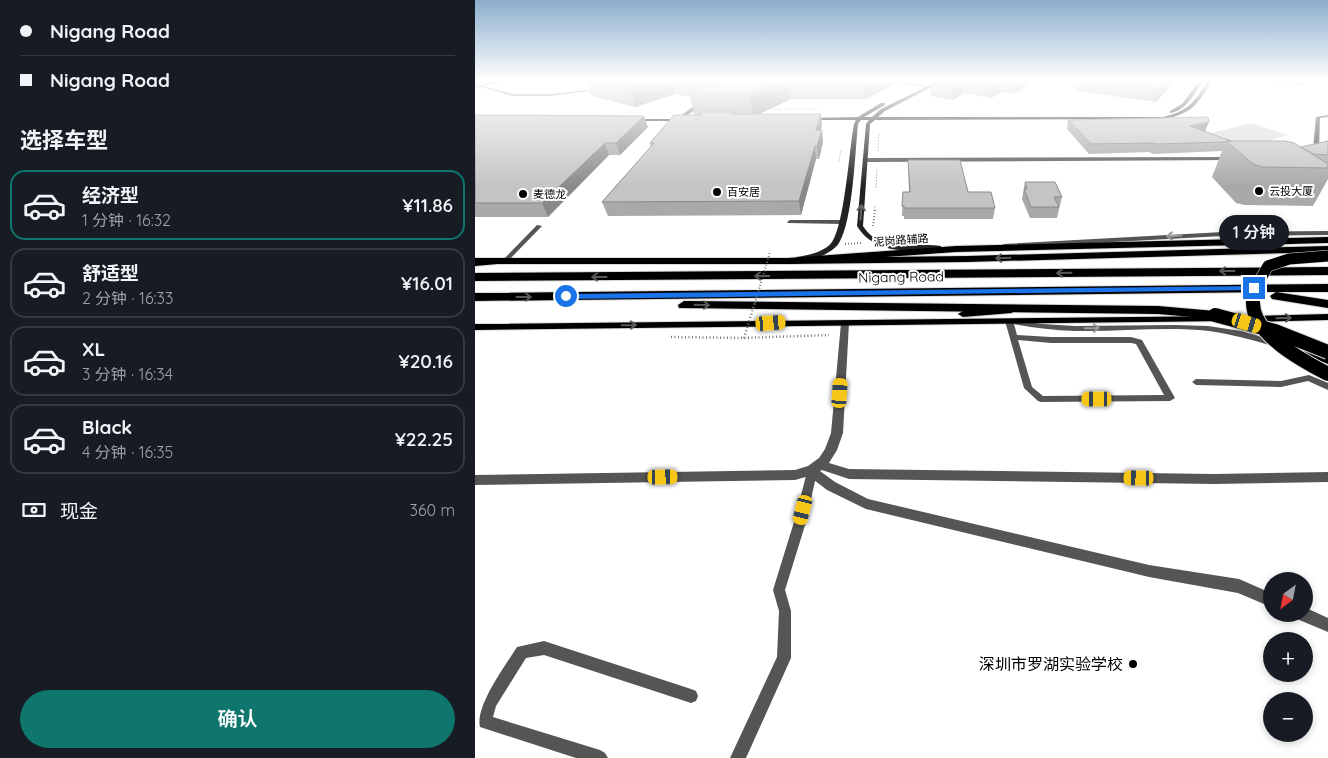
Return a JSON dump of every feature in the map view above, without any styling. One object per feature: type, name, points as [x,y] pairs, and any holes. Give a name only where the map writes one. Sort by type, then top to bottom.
[{"type":"highway","points":[[788,261],[967,259],[1328,249]]},
{"type":"highway","points":[[1326,367],[1302,359],[1270,334],[1255,314],[1251,299],[1255,284],[1266,267],[1279,262],[1328,256]]},
{"type":"highway","points":[[786,276],[814,270],[967,259]]},
{"type":"highway","points":[[475,262],[505,261]]},
{"type":"highway","name":"Nigang Road","points":[[475,277],[1328,271]]},
{"type":"highway","name":"Nigang Road","points":[[475,297],[1328,288]]},
{"type":"highway","points":[[1235,289],[1328,304]]},
{"type":"highway","points":[[548,297],[645,304],[1020,310],[1158,310],[1215,315],[1275,331],[1328,352]]},
{"type":"main road","name":"泥岗路辅路","points":[[505,261],[788,261],[956,249],[1328,240]]},
{"type":"main road","points":[[771,323],[852,317],[1020,310]]},
{"type":"main road","points":[[475,327],[1328,317]]},
{"type":"main road","points":[[1200,319],[1249,329],[1299,347],[1326,367]]},
{"type":"street","points":[[788,261],[820,254],[838,239],[855,126],[863,116]]},
{"type":"street","points":[[956,249],[883,245],[866,236],[860,226],[868,124],[874,118],[1026,116]]},
{"type":"street","points":[[805,118],[1163,118],[1171,116]]},
{"type":"street","points":[[1307,155],[1317,150],[1318,117],[1324,116]]},
{"type":"street","points":[[629,119],[687,118]]},
{"type":"street","points":[[865,160],[1236,159]]},
{"type":"street","points":[[817,468],[832,449],[837,432],[845,323]]},
{"type":"street","points":[[817,468],[831,486],[866,504],[1149,571],[1239,586],[1263,596]]},
{"type":"street","points":[[475,480],[795,476],[817,468],[849,474],[1214,479],[1328,477]]},
{"type":"street","points":[[1313,619],[1328,625]]},
{"type":"lane","points":[[790,222],[841,222]]},
{"type":"lane","points":[[505,261],[539,226]]},
{"type":"lane","points":[[987,248],[1021,244],[1223,234],[1328,233]]},
{"type":"lane","points":[[1014,337],[1051,340],[1131,340],[1139,342],[1170,398],[1041,399],[1027,388],[1009,321],[1042,328],[1224,329],[1263,339],[1326,367]]},
{"type":"lane","points":[[1196,382],[1281,384],[1309,378],[1326,367]]},
{"type":"lane","points":[[1309,378],[1328,387]]},
{"type":"lane","points":[[738,758],[784,658],[785,611],[779,590],[817,468]]},
{"type":"lane","points":[[600,758],[485,722],[489,703],[522,652],[544,648],[691,696]]},
{"type":"path","points":[[873,231],[875,205]]},
{"type":"path","points":[[844,244],[861,243]]},
{"type":"path","points":[[744,338],[769,252]]},
{"type":"path","points":[[678,338],[829,335]]},
{"type":"shaded area","points":[[1251,123],[1288,135],[1244,148],[1207,134]]},
{"type":"building","points":[[475,116],[644,116],[616,143],[605,143],[542,203],[475,203]]},
{"type":"building","points":[[673,116],[820,116],[816,130],[822,130],[817,146],[815,146],[799,201],[602,202],[654,143],[650,143]]},
{"type":"building","points":[[1208,117],[1209,122],[1190,126],[1231,141],[1091,144],[1068,120]]},
{"type":"building","points":[[1226,141],[1285,141],[1294,143],[1328,164],[1328,168],[1262,167],[1253,164]]},
{"type":"building","points":[[1328,141],[1328,155],[1313,154],[1301,147]]},
{"type":"building","points":[[908,160],[960,160],[968,192],[991,192],[995,208],[904,208],[902,206],[903,192],[910,192]]},
{"type":"building","points":[[1025,182],[1055,182],[1062,197],[1054,197],[1059,207],[1031,207],[1024,189],[1027,189]]},
{"type":"place","name":"云投大厦","points":[[1259,191]]},
{"type":"place","name":"百安居","points":[[717,192]]},
{"type":"place","name":"麦德龙","points":[[523,194]]},
{"type":"place","name":"深圳市罗湖实验学校","points":[[1133,664]]},
{"type":"route","points":[[566,296],[1254,288]]}]
